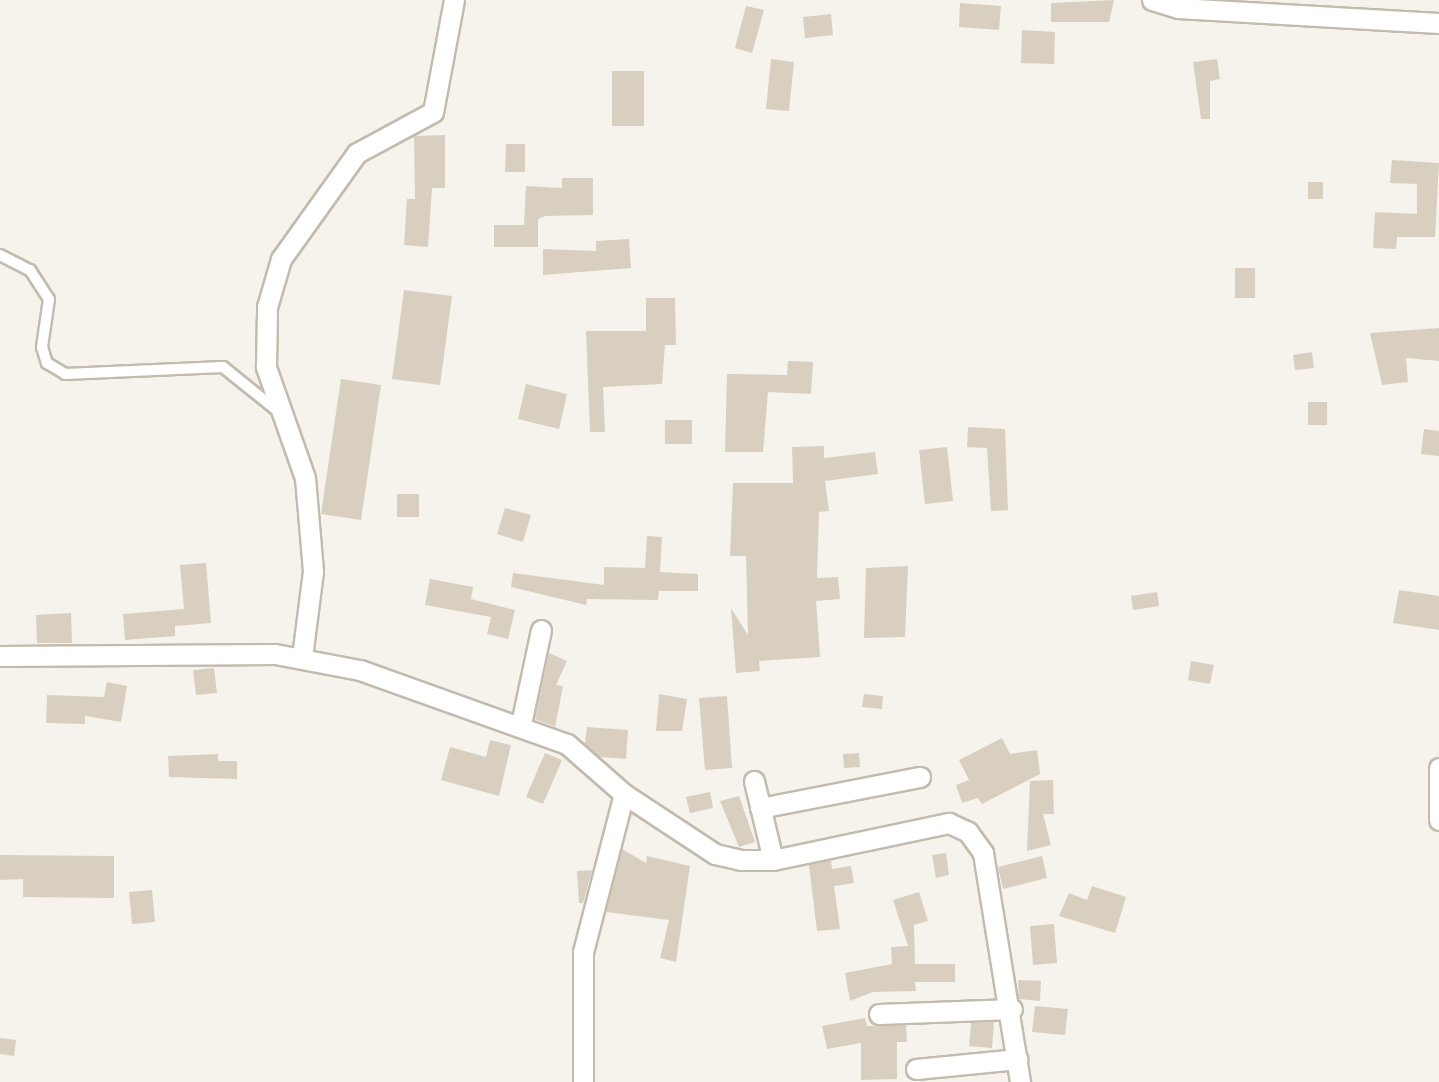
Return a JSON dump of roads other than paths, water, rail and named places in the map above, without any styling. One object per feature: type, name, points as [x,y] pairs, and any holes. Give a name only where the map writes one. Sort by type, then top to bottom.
[{"type":"street","points":[[302,657],[313,571],[305,478],[279,413],[266,367],[267,307],[281,259],[357,153],[433,112],[454,0]]},
{"type":"street","points":[[1153,0],[1178,8],[1439,23]]},
{"type":"street","points":[[521,724],[541,630]]},
{"type":"street","points":[[0,656],[302,657],[521,724],[567,744],[624,794],[715,854],[773,860],[948,823],[968,832],[983,853],[1013,1009],[1020,1082]]},
{"type":"street","points":[[1439,768],[1439,820]]},
{"type":"street","points":[[760,808],[920,776]]},
{"type":"street","points":[[754,781],[773,860]]},
{"type":"street","points":[[583,1082],[583,952],[624,794]]},
{"type":"street","points":[[879,1014],[1013,1009]]},
{"type":"street","points":[[916,1069],[1018,1059]]},
{"type":"lane","points":[[0,255],[30,270],[49,299],[42,347],[47,363],[65,374],[223,367],[279,413]]}]
